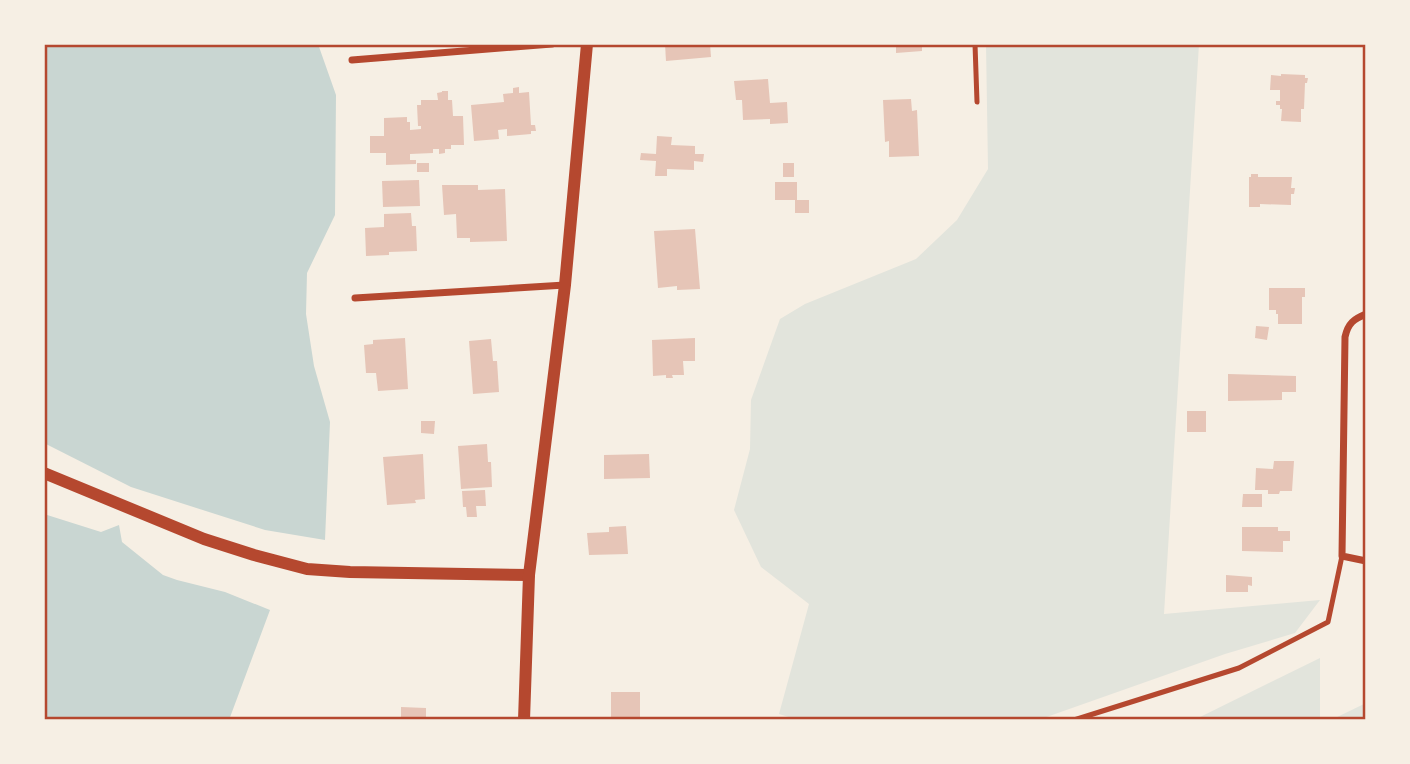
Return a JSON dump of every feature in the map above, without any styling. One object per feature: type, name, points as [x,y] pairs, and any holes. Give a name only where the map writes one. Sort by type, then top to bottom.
[{"type":"street","points":[[352,60],[552,44]]},
{"type":"street","points":[[524,720],[530,575],[565,285],[587,44]]},
{"type":"street","points":[[355,298],[565,285]]},
{"type":"street","points":[[1366,314],[1351,322],[1345,337],[1342,556],[1366,561]]},
{"type":"street","points":[[44,473],[204,539],[307,569],[530,575]]},
{"type":"lane","points":[[975,44],[977,102]]},
{"type":"lane","points":[[1074,720],[1239,668],[1328,622],[1342,556]]},
{"type":"shaded area","points":[[44,44],[318,44],[336,95],[335,215],[307,273],[306,314],[314,366],[330,422],[325,540],[265,530],[131,487],[44,443]]},
{"type":"shaded area","points":[[986,44],[1199,44],[1164,614],[1320,600],[1295,633],[1225,654],[1038,720],[798,720],[779,714],[809,604],[761,567],[734,510],[750,449],[751,400],[780,319],[805,304],[916,259],[957,220],[988,169]]},
{"type":"shaded area","points":[[44,514],[101,532],[119,525],[122,542],[163,575],[225,592],[270,610],[229,720],[44,720]]},
{"type":"shaded area","points":[[1320,658],[1320,720],[1196,720],[1196,719]]},
{"type":"shaded area","points":[[1364,704],[1366,720],[1331,720]]},
{"type":"building","points":[[665,44],[710,44],[711,57],[666,61]]},
{"type":"building","points":[[896,44],[922,44],[922,51],[896,53]]},
{"type":"building","points":[[1271,75],[1305,75],[1305,78],[1308,78],[1305,83],[1301,122],[1281,121],[1282,109],[1280,105],[1276,105],[1276,101],[1280,101],[1280,90],[1270,90]]},
{"type":"building","points":[[768,79],[770,103],[787,102],[788,123],[770,124],[770,119],[743,120],[742,100],[736,100],[734,81]]},
{"type":"building","points":[[519,87],[519,93],[529,92],[531,125],[535,125],[536,131],[531,131],[531,134],[507,136],[507,129],[498,130],[499,139],[474,141],[471,105],[504,102],[503,94],[513,93],[513,88]]},
{"type":"building","points":[[448,91],[448,100],[452,100],[453,116],[463,116],[464,145],[451,145],[451,149],[445,149],[445,153],[439,154],[439,149],[433,149],[433,153],[410,154],[410,160],[416,160],[416,164],[386,165],[386,153],[370,153],[370,136],[384,136],[384,118],[407,117],[410,130],[421,129],[421,126],[418,126],[417,105],[421,105],[421,100],[438,100],[437,93]]},
{"type":"building","points":[[911,99],[912,111],[917,110],[919,156],[889,157],[889,141],[885,142],[883,100]]},
{"type":"building","points":[[657,136],[672,137],[671,145],[695,146],[695,154],[704,154],[703,162],[694,161],[694,170],[667,169],[667,176],[655,176],[656,161],[640,160],[641,153],[656,154]]},
{"type":"building","points":[[417,163],[429,163],[429,172],[417,172]]},
{"type":"building","points":[[783,163],[794,163],[794,177],[783,177]]},
{"type":"building","points":[[1251,174],[1258,174],[1258,177],[1292,177],[1291,188],[1295,188],[1294,194],[1291,194],[1291,205],[1260,204],[1260,207],[1249,207]]},
{"type":"building","points":[[419,180],[420,206],[383,207],[382,181]]},
{"type":"building","points":[[775,182],[797,182],[797,200],[809,200],[809,213],[795,213],[795,200],[775,200]]},
{"type":"building","points":[[442,185],[478,185],[478,190],[505,189],[507,241],[470,242],[470,238],[457,238],[456,214],[444,215]]},
{"type":"building","points":[[411,213],[412,226],[416,226],[417,251],[366,256],[365,228],[384,227],[384,214]]},
{"type":"building","points":[[695,229],[700,289],[677,290],[677,286],[658,288],[654,231]]},
{"type":"building","points":[[1269,288],[1305,288],[1305,297],[1302,297],[1302,324],[1278,324],[1276,310],[1269,310]]},
{"type":"building","points":[[1256,326],[1269,327],[1267,340],[1255,338]]},
{"type":"building","points":[[405,338],[408,389],[378,391],[376,373],[366,373],[364,345],[373,344],[373,340]]},
{"type":"building","points":[[695,338],[695,361],[683,361],[684,375],[672,375],[673,378],[666,378],[666,375],[653,376],[652,340]]},
{"type":"building","points":[[491,339],[493,361],[497,361],[499,392],[473,394],[469,341]]},
{"type":"building","points":[[1228,374],[1296,376],[1296,392],[1282,392],[1282,400],[1228,401]]},
{"type":"building","points":[[1187,411],[1206,411],[1206,432],[1187,432]]},
{"type":"building","points":[[421,421],[435,421],[434,434],[421,433]]},
{"type":"building","points":[[487,444],[492,487],[461,489],[458,446]]},
{"type":"building","points":[[423,454],[425,499],[415,500],[416,503],[387,505],[383,457]]},
{"type":"building","points":[[649,454],[650,478],[604,479],[604,455]]},
{"type":"building","points":[[1274,461],[1294,461],[1292,491],[1268,494],[1268,490],[1255,490],[1256,468],[1273,469]]},
{"type":"building","points":[[485,490],[486,506],[476,506],[477,517],[467,517],[462,491]]},
{"type":"building","points":[[1243,494],[1262,494],[1262,507],[1242,507]]},
{"type":"building","points":[[626,526],[628,554],[589,555],[587,533],[609,532],[609,527]]},
{"type":"building","points":[[1242,527],[1278,527],[1278,531],[1290,531],[1290,541],[1283,541],[1283,552],[1242,551]]},
{"type":"building","points":[[1226,575],[1252,577],[1252,586],[1248,585],[1248,592],[1226,592]]},
{"type":"building","points":[[611,692],[640,692],[640,720],[611,720]]},
{"type":"building","points":[[401,707],[426,708],[426,720],[401,720]]}]
